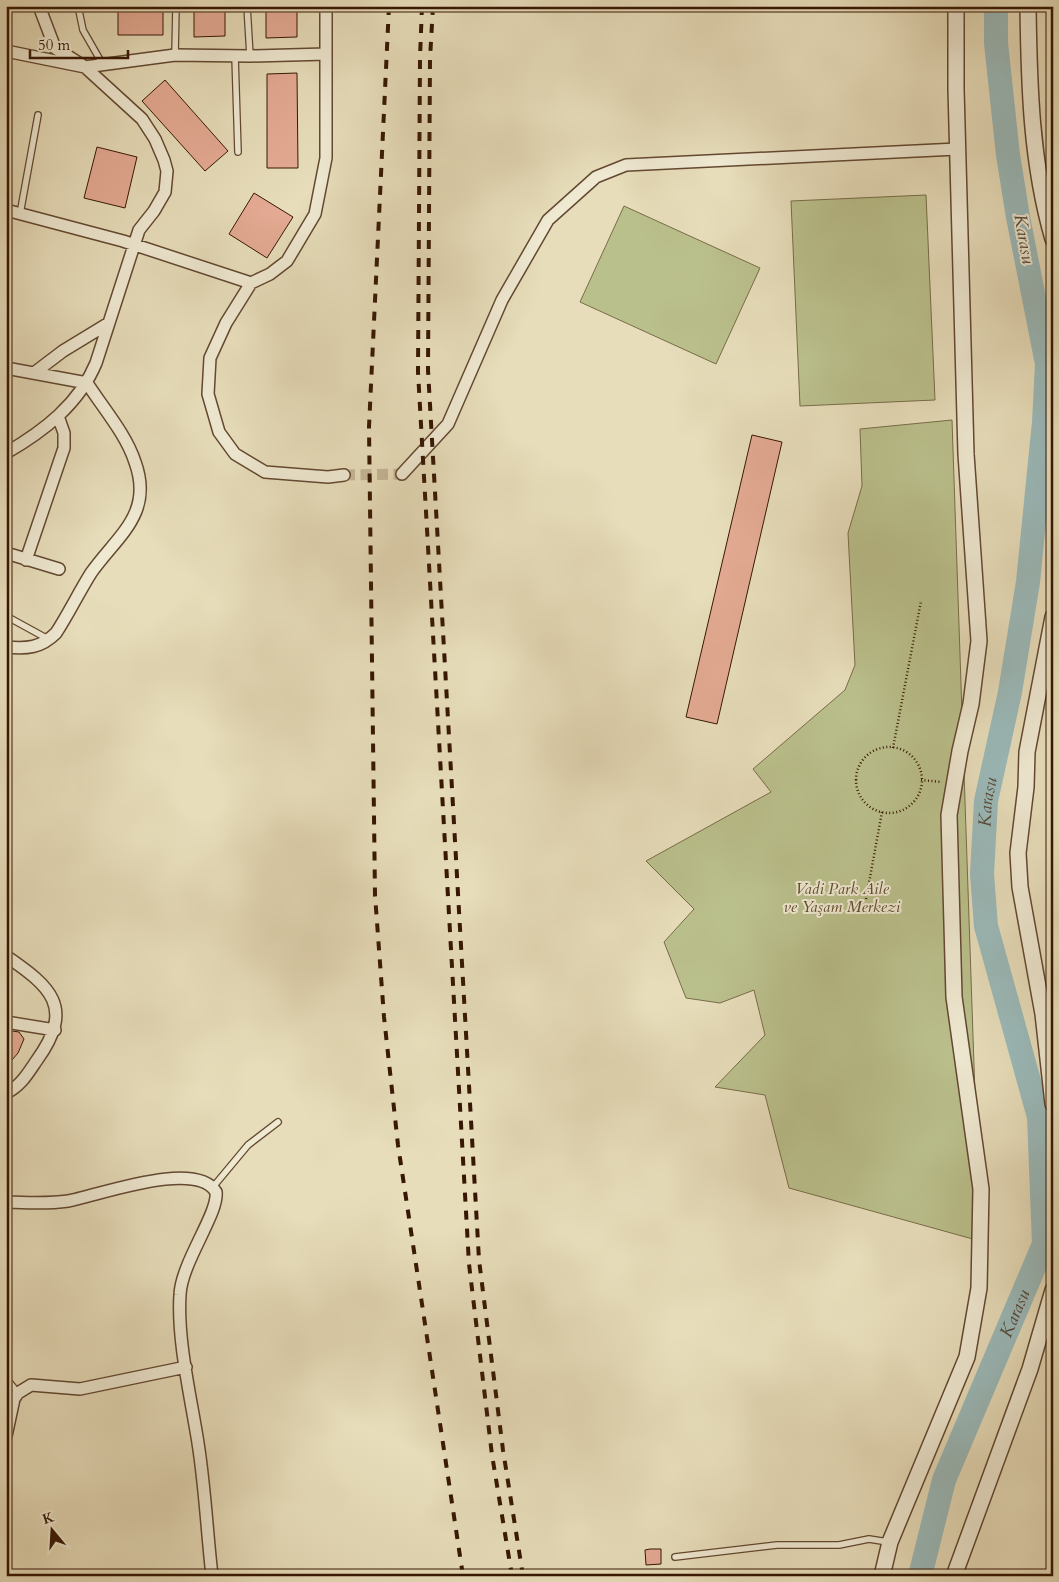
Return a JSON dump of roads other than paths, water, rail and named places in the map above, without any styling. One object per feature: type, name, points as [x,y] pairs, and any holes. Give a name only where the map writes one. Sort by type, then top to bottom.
[{"type":"street","points":[[6,453],[29,439],[58,416],[87,384],[139,230],[154,211],[165,192],[167,171],[155,139],[142,119],[85,67],[55,48],[39,6]]},
{"type":"street","points":[[326,6],[326,158],[315,214],[287,261],[270,274],[251,283],[226,323],[210,358],[208,394],[219,432],[235,454],[265,472],[328,477],[344,475]]},
{"type":"street","points":[[882,1576],[890,1542],[967,1357],[979,1288],[981,1188],[954,997],[949,815],[973,697],[979,641],[966,454],[957,149],[956,6]]},
{"type":"street","points":[[1028,6],[1031,121],[1044,210],[1053,239]]},
{"type":"street","points":[[6,52],[85,67],[174,55],[326,54]]},
{"type":"street","points":[[402,474],[448,424],[502,300],[548,220],[596,177],[626,165],[957,149]]},
{"type":"street","points":[[6,210],[134,245],[251,283]]},
{"type":"street","points":[[34,373],[63,351],[109,323]]},
{"type":"street","points":[[6,368],[87,384],[130,450],[139,476],[138,500],[132,520],[126,531],[91,574],[73,606],[49,640],[34,647],[6,648]]},
{"type":"street","points":[[26,560],[64,448],[64,433],[58,416]]},
{"type":"street","points":[[6,553],[59,569]]},
{"type":"street","points":[[1053,617],[1027,752],[1026,787],[1018,853],[1020,887],[1042,1014],[1053,1104]]},
{"type":"street","points":[[6,956],[45,986],[55,1006],[55,1030],[24,1079],[6,1093]]},
{"type":"street","points":[[6,1022],[55,1030]]},
{"type":"street","points":[[6,1202],[66,1201],[165,1178],[197,1181],[213,1187],[217,1198],[186,1266],[180,1292],[186,1367],[198,1446],[212,1576]]},
{"type":"street","points":[[954,1576],[1030,1369],[1053,1290]]},
{"type":"street","points":[[6,1436],[14,1399],[18,1393],[31,1384],[80,1389],[186,1367]]},
{"type":"lane","points":[[78,6],[83,30],[103,65]]},
{"type":"lane","points":[[174,55],[176,6]]},
{"type":"lane","points":[[247,6],[250,56]]},
{"type":"lane","points":[[235,56],[238,152]]},
{"type":"lane","points":[[20,214],[38,115]]},
{"type":"lane","points":[[6,616],[49,640]]},
{"type":"lane","points":[[213,1187],[248,1145],[278,1122]]},
{"type":"lane","points":[[6,1378],[18,1393]]},
{"type":"lane","points":[[675,1557],[777,1545],[831,1545],[869,1539],[890,1542]]},
{"type":"waterway","name":"Karasu","points":[[920,1576],[944,1480],[1044,1244],[1039,1117],[986,926],[982,874],[986,801],[1010,692],[1028,582],[1044,422],[1047,364],[1018,217],[1008,155],[996,43],[996,6]]},
{"type":"tunnel","points":[[344,475],[402,474]]},
{"type":"railway","points":[[389,6],[369,427],[375,895],[384,1017],[398,1145],[463,1576]]},
{"type":"railway","points":[[422,6],[418,372],[469,1264],[492,1455],[512,1576]]},
{"type":"railway","points":[[433,6],[430,59],[428,370],[479,1260],[503,1450],[523,1576]]},
{"type":"park label","name":"Vadi Park Aile ve Yaşam Merkezi","points":[[842,898]]}]
